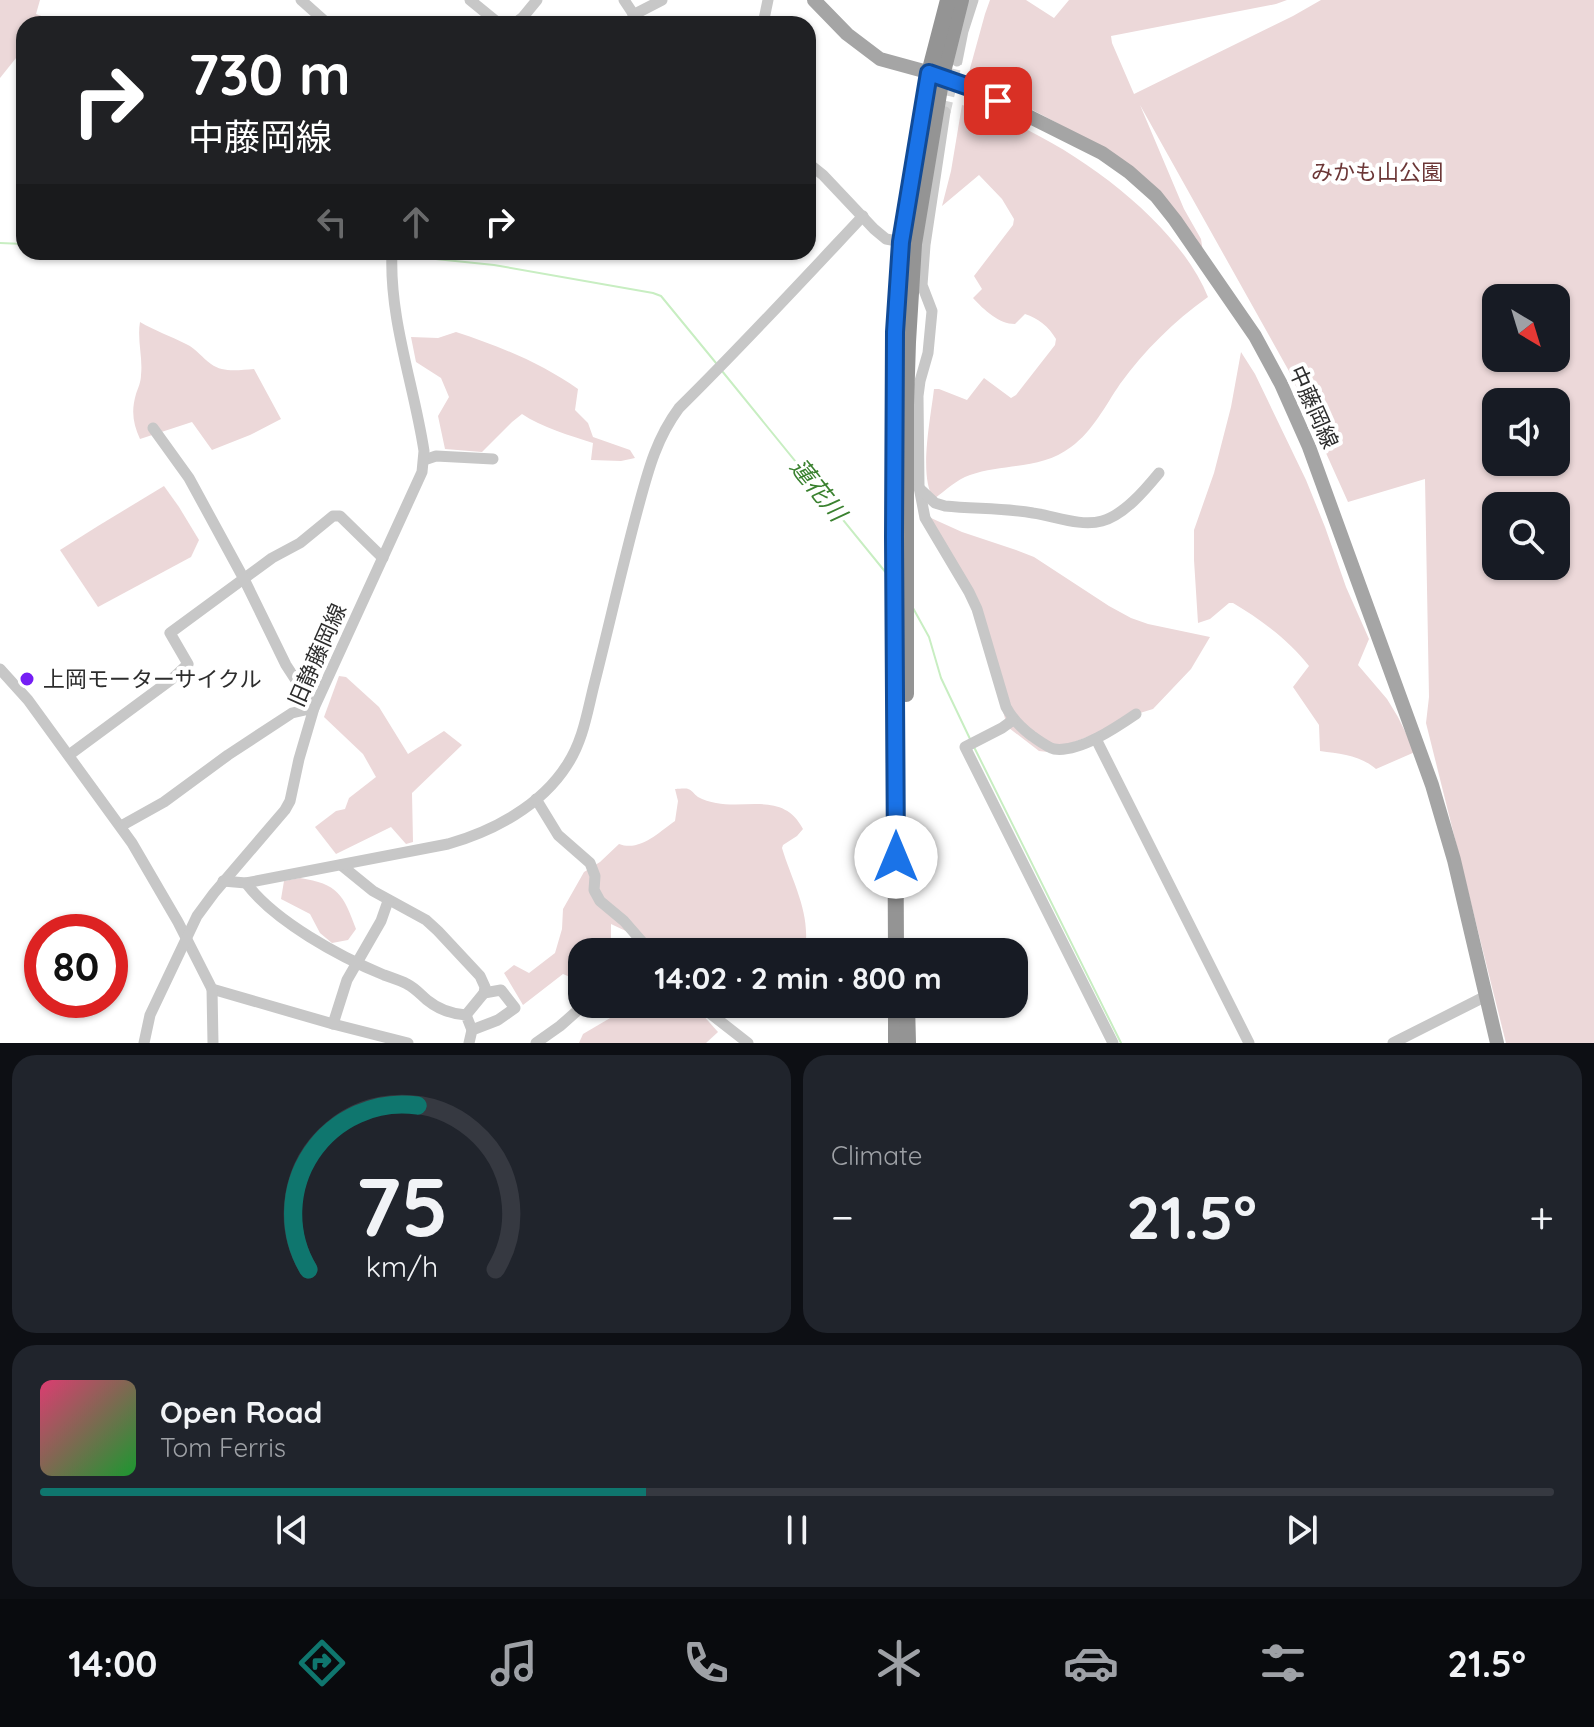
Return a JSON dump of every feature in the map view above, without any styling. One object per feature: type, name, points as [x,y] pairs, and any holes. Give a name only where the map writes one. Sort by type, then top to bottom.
[{"type":"highway","points":[[896,938],[895,332],[913,244],[948,0]]},
{"type":"highway","points":[[936,75],[961,0]]},
{"type":"highway","points":[[907,938],[906,405],[913,244]]},
{"type":"highway","points":[[896,1018],[896,1043]]},
{"type":"highway","points":[[907,1018],[908,1043]]},
{"type":"main road","name":"中藤岡線","points":[[814,0],[872,54],[893,64],[972,88],[1078,140],[1129,172],[1156,196],[1175,220],[1255,336],[1309,447],[1432,785],[1450,846],[1497,1043]]},
{"type":"street","points":[[301,0],[319,16]]},
{"type":"street","points":[[470,0],[492,16]]},
{"type":"street","points":[[524,16],[537,0]]},
{"type":"street","points":[[641,16],[662,0]]},
{"type":"street","points":[[957,61],[973,0]]},
{"type":"street","points":[[945,112],[913,244],[922,285],[932,311],[928,353],[918,396],[919,487],[925,518],[977,609],[1006,707],[1013,720],[1040,742],[1055,749],[1096,739],[1136,714]]},
{"type":"street","points":[[816,169],[886,239],[913,244]]},
{"type":"street","points":[[223,881],[246,883],[422,850],[471,837],[515,814],[549,787],[567,766],[586,724],[627,548],[657,443],[667,424],[863,216]]},
{"type":"street","name":"旧静藤岡線","points":[[144,1043],[150,1015],[197,916],[290,801],[314,708],[422,472],[422,441],[399,325],[392,260]]},
{"type":"street","points":[[121,826],[164,802],[292,713],[314,708],[286,665],[189,478],[153,428]]},
{"type":"street","points":[[424,460],[436,456],[493,459]]},
{"type":"street","points":[[919,487],[935,503],[945,506],[1031,512],[1081,522],[1099,522],[1115,515],[1142,493],[1159,473]]},
{"type":"street","points":[[69,755],[188,664],[170,633],[272,558],[300,543],[333,516],[340,516],[383,558]]},
{"type":"street","points":[[0,669],[28,700],[121,826],[178,922],[212,989],[213,1043]]},
{"type":"street","points":[[1013,720],[965,747],[1113,1043]]},
{"type":"street","points":[[1096,739],[1249,1043]]},
{"type":"street","points":[[536,799],[558,835],[590,863],[595,876],[594,890],[600,901],[639,938]]},
{"type":"street","points":[[341,865],[388,901],[416,914],[438,931],[480,976],[484,993],[466,1015]]},
{"type":"street","points":[[246,883],[257,898],[309,936],[356,962],[415,988],[439,1008],[466,1015]]},
{"type":"street","points":[[333,1024],[347,980],[381,921],[388,901]]},
{"type":"street","points":[[212,989],[408,1043]]},
{"type":"street","points":[[472,1030],[498,1020],[515,1008],[501,990],[484,993]]},
{"type":"street","points":[[1393,1043],[1486,996]]},
{"type":"street","points":[[466,1015],[472,1030],[469,1043]]},
{"type":"street","points":[[536,1043],[569,1018]]},
{"type":"street","points":[[716,1018],[748,1043]]},
{"type":"green space","points":[[0,0],[40,0],[36,14],[41,16],[16,16],[16,58],[0,78]]},
{"type":"green space","name":"みかも山公園","points":[[990,0],[1026,0],[1054,18],[1069,0],[1287,0],[1111,36],[1134,94],[1321,0],[1594,0],[1594,1043],[1506,1043],[1426,723],[1429,697],[1425,479],[1348,502],[1290,373],[1140,105],[1184,209],[1201,239],[1203,252],[1196,238],[1175,213],[1094,143],[1018,102],[966,83]]},
{"type":"green space","points":[[962,105],[1032,132],[1105,178],[1168,235],[1191,266],[1208,297],[1150,348],[1120,384],[1092,426],[1071,447],[1035,463],[970,475],[934,499],[929,489],[926,462],[934,389],[967,400],[984,378],[1011,398],[1055,345],[1056,339],[1047,327],[1034,318],[1025,314],[1015,324],[1003,322],[973,298],[982,289],[974,276],[1013,225],[1014,219],[1002,199],[979,175],[942,206]]},
{"type":"green space","points":[[140,322],[190,346],[216,367],[254,369],[281,419],[212,450],[192,422],[140,439],[133,412],[141,378]]},
{"type":"green space","points":[[456,332],[519,356],[578,389],[575,410],[588,423],[593,437],[630,450],[635,458],[591,460],[593,443],[547,427],[522,414],[482,452],[445,449],[438,416],[449,397],[441,378],[416,362],[411,337],[438,338]]},
{"type":"green space","points":[[1241,352],[1255,374],[1306,480],[1369,639],[1358,665],[1387,699],[1415,752],[1376,769],[1357,758],[1320,751],[1319,725],[1293,687],[1309,666],[1274,631],[1233,603],[1210,619],[1198,623],[1194,530],[1214,473]]},
{"type":"green space","points":[[164,486],[199,540],[191,557],[98,607],[60,550]]},
{"type":"green space","points":[[931,518],[1034,557],[1131,618],[1210,637],[1191,669],[1153,709],[1048,752],[1039,751],[1009,728],[1006,722],[977,618]]},
{"type":"green space","points":[[339,676],[346,677],[379,707],[408,754],[444,731],[462,745],[412,793],[413,842],[406,844],[391,827],[336,854],[315,827],[336,811],[345,809],[349,798],[376,777],[363,754],[324,717]]},
{"type":"green space","points":[[675,789],[687,789],[700,798],[716,803],[776,806],[795,818],[803,829],[782,848],[802,905],[806,938],[632,938],[630,933],[611,924],[611,938],[568,938],[568,976],[563,974],[523,1005],[504,973],[514,965],[529,973],[555,953],[562,929],[563,909],[584,872],[619,844],[642,843],[675,821],[678,801]]},
{"type":"green space","points":[[300,878],[323,884],[343,899],[356,929],[348,940],[332,943],[320,933],[310,914],[281,899],[284,881]]},
{"type":"green space","points":[[610,1018],[706,1018],[718,1032],[706,1043],[579,1043],[583,1034]]},
{"type":"waterway","name":"蓮花川","points":[[0,243],[16,244]]},
{"type":"waterway","name":"蓮花川","points":[[446,260],[494,265],[661,296],[716,363]]},
{"type":"waterway","name":"蓮花川","points":[[722,371],[887,574]]},
{"type":"waterway","name":"蓮花川","points":[[913,608],[929,637],[941,678],[971,741]]},
{"type":"waterway","name":"蓮花川","points":[[974,747],[1121,1043]]},
{"type":"tunnel","points":[[945,112],[957,61]]},
{"type":"place","name":"上岡モーターサイクル","points":[[27,679]]},
{"type":"route","points":[[896,857],[895,332],[905,210],[929,73],[998,101]]}]
